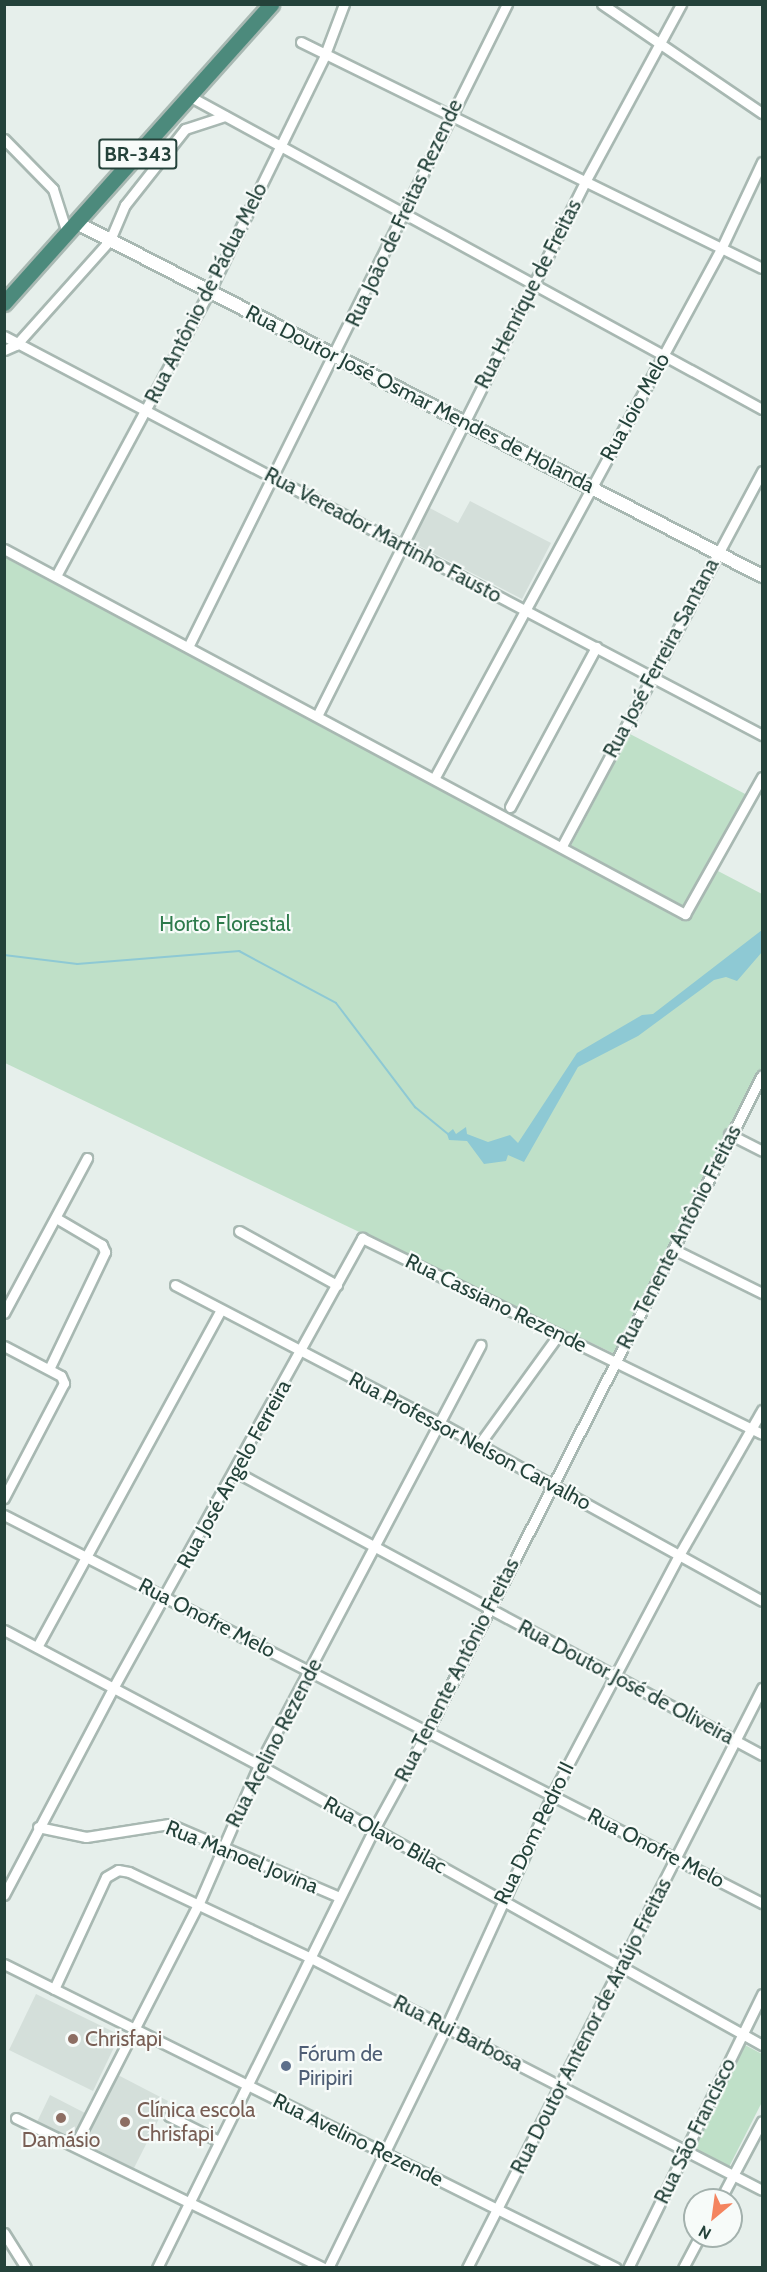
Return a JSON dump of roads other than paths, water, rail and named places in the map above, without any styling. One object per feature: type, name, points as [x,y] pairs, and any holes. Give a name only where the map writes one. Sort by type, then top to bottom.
[{"type":"highway","name":"BR-343","points":[[4,303],[271,4]]},
{"type":"street","name":"Rua Antônio de Pádua Melo","points":[[56,576],[210,290],[324,57],[344,4]]},
{"type":"street","name":"Rua João de Freitas Rezende","points":[[188,647],[336,355],[449,116],[507,4]]},
{"type":"street","points":[[602,4],[762,113]]},
{"type":"street","name":"Rua Henrique de Freitas","points":[[317,716],[402,542],[586,180],[662,43],[681,4]]},
{"type":"street","points":[[301,42],[324,57],[586,180],[762,268]]},
{"type":"street","points":[[189,96],[762,409]]},
{"type":"street","points":[[4,350],[16,345],[110,240],[125,205],[185,129],[225,116]]},
{"type":"street","points":[[4,139],[48,181],[72,228]]},
{"type":"street","name":"Rua Ioio Melo","points":[[435,777],[721,249],[762,162]]},
{"type":"street","name":"Rua Doutor José Osmar Mendes de Holanda","points":[[72,228],[110,240],[210,290],[762,576]]},
{"type":"street","name":"Rua Vereador Martinho Fausto","points":[[4,336],[16,345],[145,413],[402,542],[762,735]]},
{"type":"street","name":"Rua José Ferreira Santana","points":[[562,846],[716,553],[762,471]]},
{"type":"street","points":[[4,549],[435,777],[685,914],[762,777]]},
{"type":"street","points":[[510,807],[596,647]]},
{"type":"street","name":"Rua Tenente Antônio Freitas","points":[[157,2268],[188,2199],[339,1897],[428,1732],[551,1485],[675,1250],[729,1134],[762,1075]]},
{"type":"street","points":[[729,1134],[762,1151]]},
{"type":"street","points":[[4,1313],[87,1158]]},
{"type":"street","points":[[49,1369],[105,1255],[102,1245],[56,1218]]},
{"type":"street","points":[[239,1231],[337,1285]]},
{"type":"street","name":"Rua Cassiano Rezende","points":[[360,1242],[367,1239],[762,1434]]},
{"type":"street","name":"Rua José Angelo Ferreira","points":[[4,1895],[112,1690],[237,1472],[360,1242]]},
{"type":"street","points":[[675,1250],[762,1293]]},
{"type":"street","name":"Rua Professor Nelson Carvalho","points":[[175,1286],[438,1422],[762,1601]]},
{"type":"street","points":[[36,1647],[221,1310]]},
{"type":"street","points":[[478,1446],[559,1334]]},
{"type":"street","name":"Rua Acelino Rezende","points":[[75,2145],[199,1903],[259,1765],[378,1545],[438,1422],[480,1345]]},
{"type":"street","points":[[4,1346],[63,1378],[63,1386],[4,1498]]},
{"type":"street","name":"Rua Dom Pedro II","points":[[326,2268],[446,2027],[501,1900],[552,1795],[679,1555],[762,1410]]},
{"type":"street","name":"Rua Doutor José de Oliveira","points":[[237,1472],[378,1545],[613,1676],[762,1755]]},
{"type":"street","name":"Rua Onofre Melo","points":[[4,1515],[762,1903]]},
{"type":"street","name":"Rua Olavo Bilac","points":[[4,1630],[112,1690],[259,1765],[621,1965],[762,2046]]},
{"type":"street","name":"Rua Doutor Antenor de Araújo Freitas","points":[[467,2268],[762,1688]]},
{"type":"street","name":"Rua Manoel Jovina","points":[[38,1827],[86,1837],[169,1824],[223,1845],[339,1897]]},
{"type":"street","name":"Rua Rui Barbosa","points":[[54,1989],[106,1877],[118,1870],[199,1903],[309,1957],[762,2190]]},
{"type":"street","name":"Rua Avelino Rezende","points":[[4,1964],[616,2268]]},
{"type":"street","name":"Rua São Francisco","points":[[628,2268],[762,1994]]},
{"type":"street","points":[[169,2116],[217,2140]]},
{"type":"street","points":[[16,2118],[188,2199],[326,2268]]},
{"type":"street","points":[[727,2188],[762,2121]]},
{"type":"street","points":[[4,2233],[26,2268]]},
{"type":"street","points":[[683,2268],[694,2248]]},
{"type":"water","points":[[762,930],[762,952],[737,981],[726,977],[714,980],[638,1036],[578,1067],[524,1162],[508,1155],[506,1161],[484,1164],[467,1141],[449,1140],[447,1134],[453,1129],[456,1134],[466,1127],[467,1134],[488,1142],[510,1135],[518,1143],[577,1053],[642,1015],[653,1014]]},
{"type":"waterway","points":[[4,955],[77,964],[239,951],[336,1003],[415,1107],[448,1134]]},
{"type":"place","name":"Chrisfapi","points":[[73,2039]]},
{"type":"place","name":"Fórum de Piripiri","points":[[286,2066]]},
{"type":"place","name":"Damásio","points":[[61,2118]]},
{"type":"place","name":"Clínica escola Chrisfapi","points":[[125,2122]]},
{"type":"park label","name":"Horto Florestal","points":[[225,924]]}]
